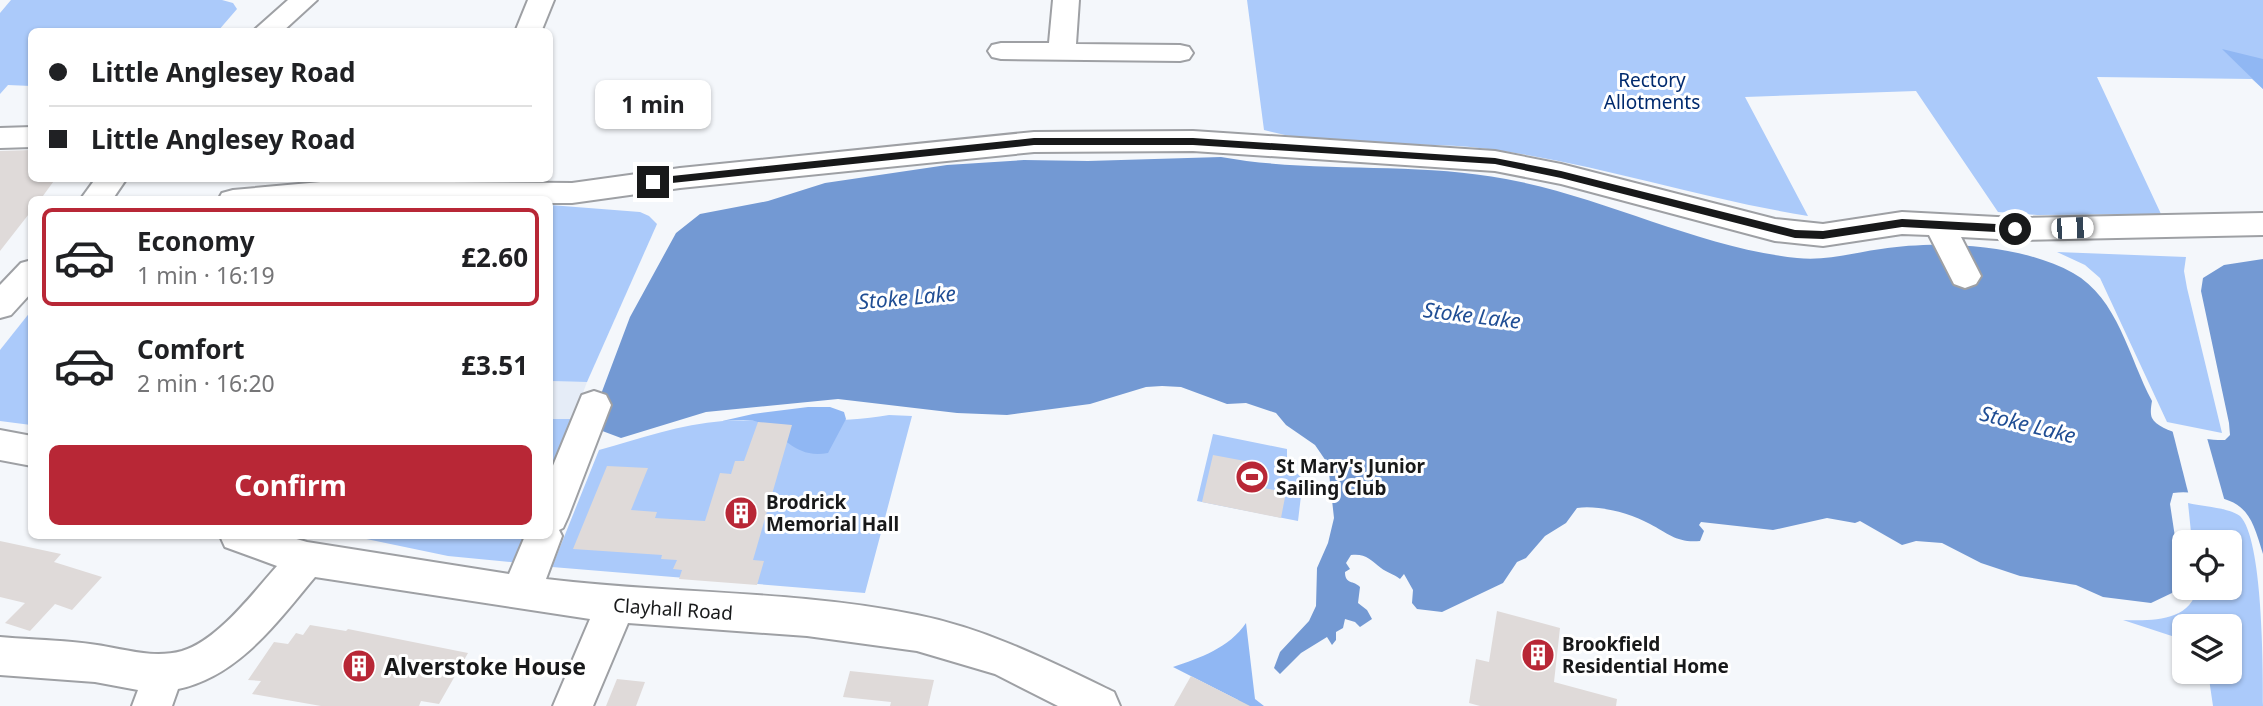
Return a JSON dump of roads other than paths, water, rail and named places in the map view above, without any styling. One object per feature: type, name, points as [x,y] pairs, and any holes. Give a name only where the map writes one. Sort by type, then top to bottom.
[{"type":"street","points":[[270,28],[304,0]]},
{"type":"street","points":[[530,28],[541,0]]},
{"type":"street","points":[[1062,52],[1066,0]]},
{"type":"street","points":[[1001,51],[1180,53]]},
{"type":"street","points":[[0,138],[28,137]]},
{"type":"street","points":[[277,196],[462,186],[572,193],[694,177],[1034,142],[1193,141],[1495,161],[1553,172],[1795,234],[1823,235],[1889,223],[2015,229],[2263,224]]},
{"type":"street","points":[[98,196],[110,182]]},
{"type":"street","points":[[1939,224],[1965,276]]},
{"type":"street","points":[[0,306],[28,275]]},
{"type":"street","points":[[553,509],[594,405]]},
{"type":"street","points":[[0,445],[28,450]]},
{"type":"street","name":"Clayhall Road","points":[[247,539],[307,559],[521,593],[616,605],[807,618],[917,633],[1003,658],[1100,706]]},
{"type":"street","points":[[521,593],[542,539]]},
{"type":"street","points":[[0,656],[87,662],[148,673],[158,689],[217,653],[307,559]]},
{"type":"street","points":[[573,706],[616,605]]},
{"type":"water","name":"Stoke Lake","points":[[1221,157],[1292,165],[1435,170],[1506,179],[1543,187],[1723,244],[1797,258],[1829,258],[1903,246],[1928,245],[1979,247],[2029,256],[2073,273],[2101,298],[2112,313],[2129,348],[2152,401],[2151,416],[2157,424],[2174,432],[2208,439],[2225,440],[2230,435],[2201,291],[2203,278],[2224,265],[2263,259],[2263,554],[2251,521],[2240,507],[2221,498],[2190,492],[2173,493],[2170,504],[2174,530],[2172,593],[2151,603],[2103,597],[2076,585],[2020,576],[1981,563],[1942,543],[1916,541],[1902,545],[1860,521],[1855,523],[1827,518],[1773,530],[1701,522],[1699,525],[1704,531],[1700,541],[1685,541],[1624,513],[1577,508],[1566,523],[1545,536],[1526,558],[1517,562],[1503,583],[1442,612],[1417,609],[1412,603],[1413,590],[1404,574],[1400,579],[1368,558],[1351,555],[1346,563],[1350,569],[1345,572],[1345,576],[1348,581],[1360,587],[1358,603],[1367,610],[1372,619],[1360,627],[1345,619],[1343,628],[1336,632],[1336,640],[1332,645],[1327,637],[1301,653],[1280,674],[1274,668],[1280,652],[1309,621],[1316,606],[1317,568],[1328,543],[1334,518],[1328,464],[1315,445],[1286,425],[1276,413],[1246,403],[1227,404],[1181,387],[1162,386],[1146,387],[1090,404],[1007,415],[957,413],[838,399],[706,412],[621,438],[589,426],[630,317],[676,233],[700,214],[768,201],[825,183],[947,165],[1024,160]]},
{"type":"place","name":"St Mary's Junior Sailing Club","points":[[1252,477]]},
{"type":"place","name":"Brodrick Memorial Hall","points":[[741,513]]},
{"type":"place","name":"Brookfield Residential Home","points":[[1538,655]]},
{"type":"place","name":"Alverstoke House","points":[[359,666]]},
{"type":"park label","name":"Rectory Allotments","points":[[1652,91]]}]
